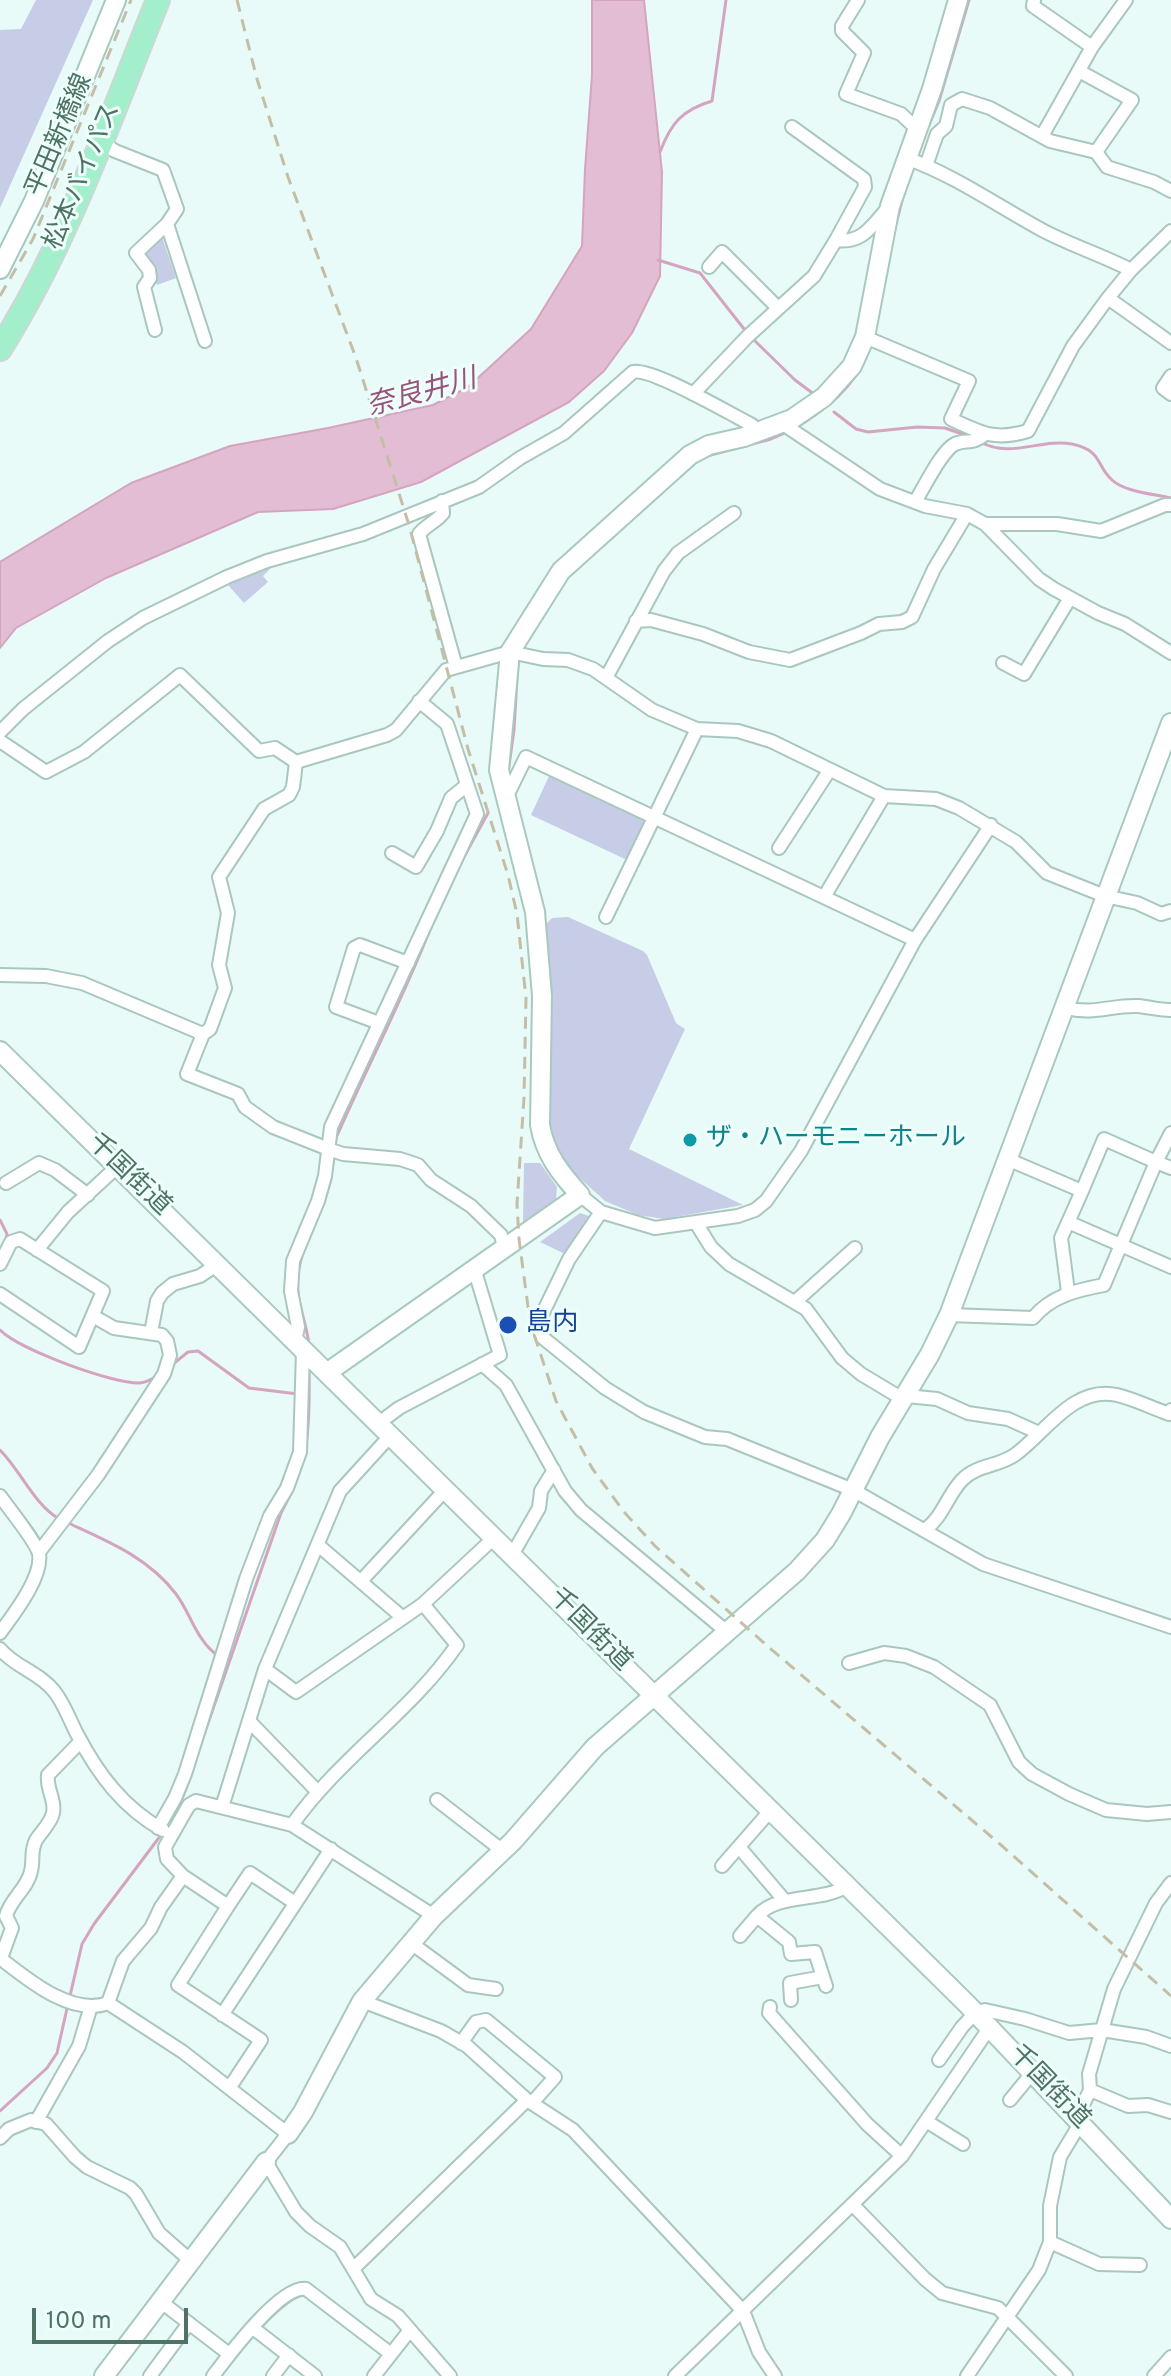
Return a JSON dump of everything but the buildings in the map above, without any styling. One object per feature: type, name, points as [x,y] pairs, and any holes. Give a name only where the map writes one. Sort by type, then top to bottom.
[{"type":"highway","name":"松本バイパス","points":[[0,349],[40,280],[80,193],[158,0]]},
{"type":"street","name":"平田新橋線","points":[[0,269],[34,201],[116,0]]},
{"type":"street","points":[[858,0],[842,31],[864,53],[846,94],[901,114],[917,129]]},
{"type":"street","points":[[916,162],[917,129],[958,0]]},
{"type":"street","points":[[1034,0],[1033,6],[1092,47]]},
{"type":"street","points":[[1042,136],[1092,47],[1126,0]]},
{"type":"street","points":[[1079,71],[1132,100],[1096,152]]},
{"type":"street","points":[[836,240],[856,240],[867,232],[890,206],[916,162],[946,126],[951,105],[962,99],[990,108],[1042,136],[1096,152],[1107,167],[1154,182],[1171,191]]},
{"type":"street","points":[[693,394],[750,334],[814,276],[865,187],[864,179],[792,127]]},
{"type":"street","points":[[100,141],[115,151],[163,170],[177,209],[167,224],[136,253],[149,270],[150,278],[144,287],[155,330]]},
{"type":"street","points":[[916,162],[956,178],[1044,231],[1131,270]]},
{"type":"street","points":[[890,206],[871,339],[843,378],[788,429],[757,432],[709,445],[690,455],[584,548],[553,581],[510,652],[499,770],[504,801],[535,912],[541,970],[539,1111],[542,1139],[552,1161],[580,1195],[601,1212],[655,1228],[738,1216],[755,1210],[766,1201],[801,1151],[915,940],[991,825]]},
{"type":"street","points":[[167,224],[205,341]]},
{"type":"street","points":[[915,502],[946,451],[956,443],[1006,438],[1028,431],[1073,346],[1131,270],[1171,231]]},
{"type":"street","points":[[709,267],[722,252],[778,308]]},
{"type":"street","points":[[1108,298],[1171,343]]},
{"type":"street","points":[[871,339],[969,381],[951,419],[979,439]]},
{"type":"street","points":[[0,732],[23,709],[108,641],[143,618],[253,566],[363,534],[479,487],[520,458],[564,433],[633,372],[645,372],[693,394],[752,425],[757,432]]},
{"type":"street","points":[[1171,376],[1163,388],[1171,394]]},
{"type":"street","points":[[788,429],[880,489],[915,502],[967,514],[985,524],[1039,579],[1070,598],[1125,624],[1171,653]]},
{"type":"street","points":[[442,501],[443,513],[425,525],[419,534],[432,591],[456,667]]},
{"type":"street","points":[[985,524],[1057,524],[1101,531],[1171,505]]},
{"type":"street","points":[[606,678],[664,571],[678,553],[734,513]]},
{"type":"street","points":[[636,621],[651,620],[703,634],[749,652],[790,660],[879,624],[902,622],[912,617],[934,569],[967,514]]},
{"type":"street","points":[[1003,663],[1024,674],[1070,598]]},
{"type":"street","points":[[296,762],[396,730],[446,670],[510,652],[543,659],[568,660],[593,669],[652,710],[697,729],[738,731],[771,741],[884,796],[936,799],[959,808],[1016,842],[1047,873],[1168,916]]},
{"type":"street","points":[[0,741],[46,772],[84,752],[180,675],[259,751],[275,748],[296,762]]},
{"type":"street","points":[[228,1906],[183,1876],[164,1852],[165,1831],[246,1579],[270,1516],[287,1488],[300,1452],[304,1350],[291,1291],[293,1261],[318,1201],[332,1150],[331,1127],[477,814],[447,724],[419,701]]},
{"type":"street","points":[[104,2376],[288,2134],[303,2112],[362,2001],[434,1916],[503,1851],[595,1747],[634,1711],[656,1696],[814,1552],[833,1528],[949,1315],[1171,723]]},
{"type":"street","points":[[606,917],[697,729]]},
{"type":"street","points":[[504,801],[526,757],[915,940]]},
{"type":"street","points":[[296,762],[289,795],[264,809],[219,877],[228,913],[219,965],[225,988],[210,1029],[203,1034],[187,1074],[238,1094],[245,1107],[273,1127],[332,1150],[400,1159],[418,1165],[431,1180],[481,1215],[501,1235],[504,1248]]},
{"type":"street","points":[[779,848],[829,771]]},
{"type":"street","points":[[392,853],[416,867],[437,831],[451,798],[467,785]]},
{"type":"street","points":[[824,897],[884,796]]},
{"type":"street","points":[[379,1023],[336,1007],[354,948],[360,945],[408,963]]},
{"type":"street","points":[[0,975],[46,976],[82,983],[203,1034]]},
{"type":"street","points":[[1065,1008],[1087,1013],[1140,1006],[1150,1010],[1171,1010]]},
{"type":"street","name":"千国街道","points":[[0,1051],[976,2012],[1171,2219]]},
{"type":"street","points":[[949,1315],[1033,1318],[1042,1308],[1068,1292],[1104,1285],[1171,1133]]},
{"type":"street","points":[[1068,1292],[1061,1238],[1104,1139],[1171,1168]]},
{"type":"street","points":[[1007,1159],[1082,1191]]},
{"type":"street","points":[[6,1183],[39,1163],[55,1170],[88,1195]]},
{"type":"street","points":[[37,1250],[68,1212],[118,1166]]},
{"type":"street","points":[[328,1372],[580,1195]]},
{"type":"street","points":[[601,1212],[569,1259],[538,1323],[542,1337],[605,1388],[644,1412],[705,1437],[727,1439],[781,1459],[853,1490],[983,1564],[1171,1627]]},
{"type":"street","points":[[1068,1222],[1171,1267]]},
{"type":"street","points":[[696,1223],[711,1247],[729,1264],[796,1301],[806,1309],[842,1358],[884,1388],[896,1395],[937,1399],[968,1413],[1008,1419],[1039,1433]]},
{"type":"street","points":[[0,1264],[11,1242],[20,1239],[103,1291],[79,1347],[0,1294]]},
{"type":"street","points":[[796,1301],[855,1248]]},
{"type":"street","points":[[151,1333],[157,1301],[162,1293],[173,1284],[200,1276],[218,1264]]},
{"type":"street","points":[[222,1807],[265,1669],[340,1491],[399,1408],[500,1355],[474,1268]]},
{"type":"street","points":[[0,1633],[23,1602],[38,1565],[39,1552],[98,1475],[164,1374],[170,1355],[167,1341],[162,1335],[114,1328],[93,1316]]},
{"type":"street","points":[[482,1364],[506,1385],[565,1491],[581,1510],[727,1632]]},
{"type":"street","points":[[926,1529],[939,1517],[952,1491],[965,1477],[983,1466],[1005,1461],[1088,1394],[1114,1394],[1169,1414],[1171,1410]]},
{"type":"street","points":[[512,1555],[539,1508],[541,1491],[554,1470]]},
{"type":"street","points":[[361,1581],[446,1489]]},
{"type":"street","points":[[0,1496],[39,1552]]},
{"type":"street","points":[[265,1669],[296,1692],[423,1604],[495,1537]]},
{"type":"street","points":[[318,1545],[402,1617]]},
{"type":"street","points":[[292,1825],[318,1792],[400,1712],[457,1645],[423,1604]]},
{"type":"street","points":[[0,1649],[8,1659],[54,1691],[81,1741],[119,1797],[137,1815],[165,1831]]},
{"type":"street","points":[[849,1663],[884,1653],[906,1656],[934,1667],[990,1705],[1019,1762],[1032,1774],[1106,1810],[1147,1814],[1171,1812]]},
{"type":"street","points":[[250,1722],[318,1792]]},
{"type":"street","points":[[81,1741],[48,1775],[53,1816],[31,1852],[31,1872],[26,1883],[8,1907],[6,1916],[12,1928],[0,1958],[23,1977],[69,2000],[95,2008],[108,2003],[123,1961],[151,1928],[161,1907],[183,1876]]},
{"type":"street","points":[[437,1800],[503,1851]]},
{"type":"street","points":[[165,1831],[196,1801],[292,1825],[434,1916]]},
{"type":"street","points":[[722,1866],[771,1810]]},
{"type":"street","points":[[739,1847],[785,1901]]},
{"type":"street","points":[[222,2015],[331,1849]]},
{"type":"street","points":[[230,2087],[261,2040],[178,1985],[250,1873],[295,1903]]},
{"type":"street","points":[[740,1936],[765,1908],[785,1901],[836,1893],[847,1886]]},
{"type":"street","points":[[967,2376],[1039,2270],[1050,2242],[1050,2206],[1060,2157],[1090,2090],[1089,2074],[1114,1989],[1128,1958],[1169,1891]]},
{"type":"street","points":[[757,1916],[789,1942],[791,1954],[815,1952],[825,1981],[790,1983],[791,2000]]},
{"type":"street","points":[[411,1943],[468,1985],[496,1989]]},
{"type":"street","points":[[362,2001],[441,2031],[461,2043],[530,2102],[573,2130],[743,2311],[759,2352],[775,2376]]},
{"type":"street","points":[[108,2003],[183,2052],[288,2134]]},
{"type":"street","points":[[36,2122],[79,2046],[91,2006]]},
{"type":"street","points":[[770,2007],[769,2013],[867,2124],[902,2156]]},
{"type":"street","points":[[939,2060],[976,2012],[985,2010],[1069,2033],[1102,2030],[1146,2037],[1171,2046]]},
{"type":"street","points":[[353,2269],[555,2077],[486,2020],[476,2022],[461,2043]]},
{"type":"street","points":[[675,2376],[902,2156],[990,2027]]},
{"type":"street","points":[[1010,2100],[1033,2072]]},
{"type":"street","points":[[1090,2090],[1128,2106],[1148,2105],[1171,2112]]},
{"type":"street","points":[[0,2138],[9,2129],[31,2120],[46,2124],[87,2167],[130,2188],[159,2233],[191,2261]]},
{"type":"street","points":[[926,2121],[963,2144]]},
{"type":"street","points":[[266,2162],[296,2212],[340,2247],[371,2299],[398,2316],[450,2376]]},
{"type":"street","points":[[853,2205],[942,2293],[998,2308],[1010,2316],[1066,2376]]},
{"type":"street","points":[[1050,2242],[1099,2264],[1140,2265]]},
{"type":"street","points":[[213,2376],[281,2298],[300,2288],[306,2289],[391,2354]]},
{"type":"street","points":[[160,2301],[229,2354]]},
{"type":"street","points":[[150,2376],[189,2323]]},
{"type":"street","points":[[253,2328],[315,2376]]},
{"type":"street","points":[[374,2376],[410,2330]]},
{"type":"street","points":[[273,2376],[289,2355]]},
{"type":"street","points":[[1154,2376],[1171,2357]]},
{"type":"shaded area","points":[[36,0],[93,0],[0,208],[0,30],[21,29]]},
{"type":"shaded area","points":[[592,0],[644,0],[662,172],[660,276],[632,333],[604,371],[569,402],[421,482],[333,509],[258,512],[106,578],[16,628],[0,648],[0,562],[131,483],[230,446],[433,405],[468,387],[531,329],[582,246],[592,75]]},
{"type":"shaded area","points":[[161,234],[176,278],[157,285],[144,252]]},
{"type":"shaded area","points":[[271,568],[263,576],[268,582],[244,603],[228,585]]},
{"type":"shaded area","points":[[550,774],[640,815],[644,823],[627,860],[531,815]]},
{"type":"shaded area","points":[[568,917],[643,951],[676,1023],[685,1029],[629,1149],[743,1205],[664,1219],[638,1215],[605,1201],[573,1172],[557,1152],[551,1136],[549,1113],[551,994],[545,932],[552,918]]},
{"type":"shaded area","points":[[524,1163],[540,1163],[557,1187],[556,1199],[523,1222]]},
{"type":"shaded area","points":[[580,1213],[592,1217],[569,1253],[540,1242]]},
{"type":"waterway","points":[[660,152],[669,133],[685,113],[712,101],[726,0]]},
{"type":"waterway","points":[[921,144],[939,101],[969,0]]},
{"type":"waterway","points":[[896,224],[904,193]]},
{"type":"waterway","points":[[658,260],[700,273],[748,334]]},
{"type":"waterway","points":[[753,339],[815,395]]},
{"type":"waterway","points":[[794,429],[838,397],[855,377],[868,353]]},
{"type":"waterway","points":[[834,412],[856,429],[868,432],[917,427],[945,428],[971,437]]},
{"type":"waterway","points":[[707,456],[787,432]]},
{"type":"waterway","points":[[981,442],[1003,449],[1072,444],[1094,454],[1118,484],[1171,498]]},
{"type":"waterway","points":[[676,480],[697,461]]},
{"type":"waterway","points":[[508,773],[518,661]]},
{"type":"waterway","points":[[459,866],[488,813]]},
{"type":"waterway","points":[[335,1147],[336,1138],[431,927]]},
{"type":"waterway","points":[[332,1171],[334,1154]]},
{"type":"waterway","points":[[309,1344],[299,1301],[298,1275],[331,1178]]},
{"type":"waterway","points":[[0,1220],[7,1234],[6,1240]]},
{"type":"waterway","points":[[0,1330],[46,1356],[89,1372],[140,1383],[157,1376]]},
{"type":"waterway","points":[[173,1364],[188,1352],[198,1351],[249,1388],[298,1394]]},
{"type":"waterway","points":[[198,1752],[281,1513],[303,1460],[308,1425],[309,1367]]},
{"type":"waterway","points":[[0,1450],[34,1496],[59,1519]]},
{"type":"waterway","points":[[66,1522],[126,1551],[153,1570],[176,1594],[199,1635],[218,1656]]},
{"type":"waterway","points":[[166,1829],[190,1778]]},
{"type":"waterway","points":[[70,1996],[82,1944],[161,1835]]},
{"type":"waterway","points":[[0,2111],[47,2068],[57,2053],[68,2004]]},
{"type":"railway","points":[[0,296],[33,239],[131,0]]},
{"type":"railway","points":[[237,0],[257,79],[288,177],[356,358],[409,525],[468,749],[508,875],[517,914],[526,998],[517,1204],[519,1239],[530,1322],[556,1401],[592,1468],[624,1512],[655,1546],[1171,1996]]},
{"type":"place","name":"ザ・ハーモニーホール","points":[[690,1140]]},
{"type":"place","name":"島内","points":[[508,1325]]},
{"type":"water label","name":"奈良井川","points":[[422,395]]}]
